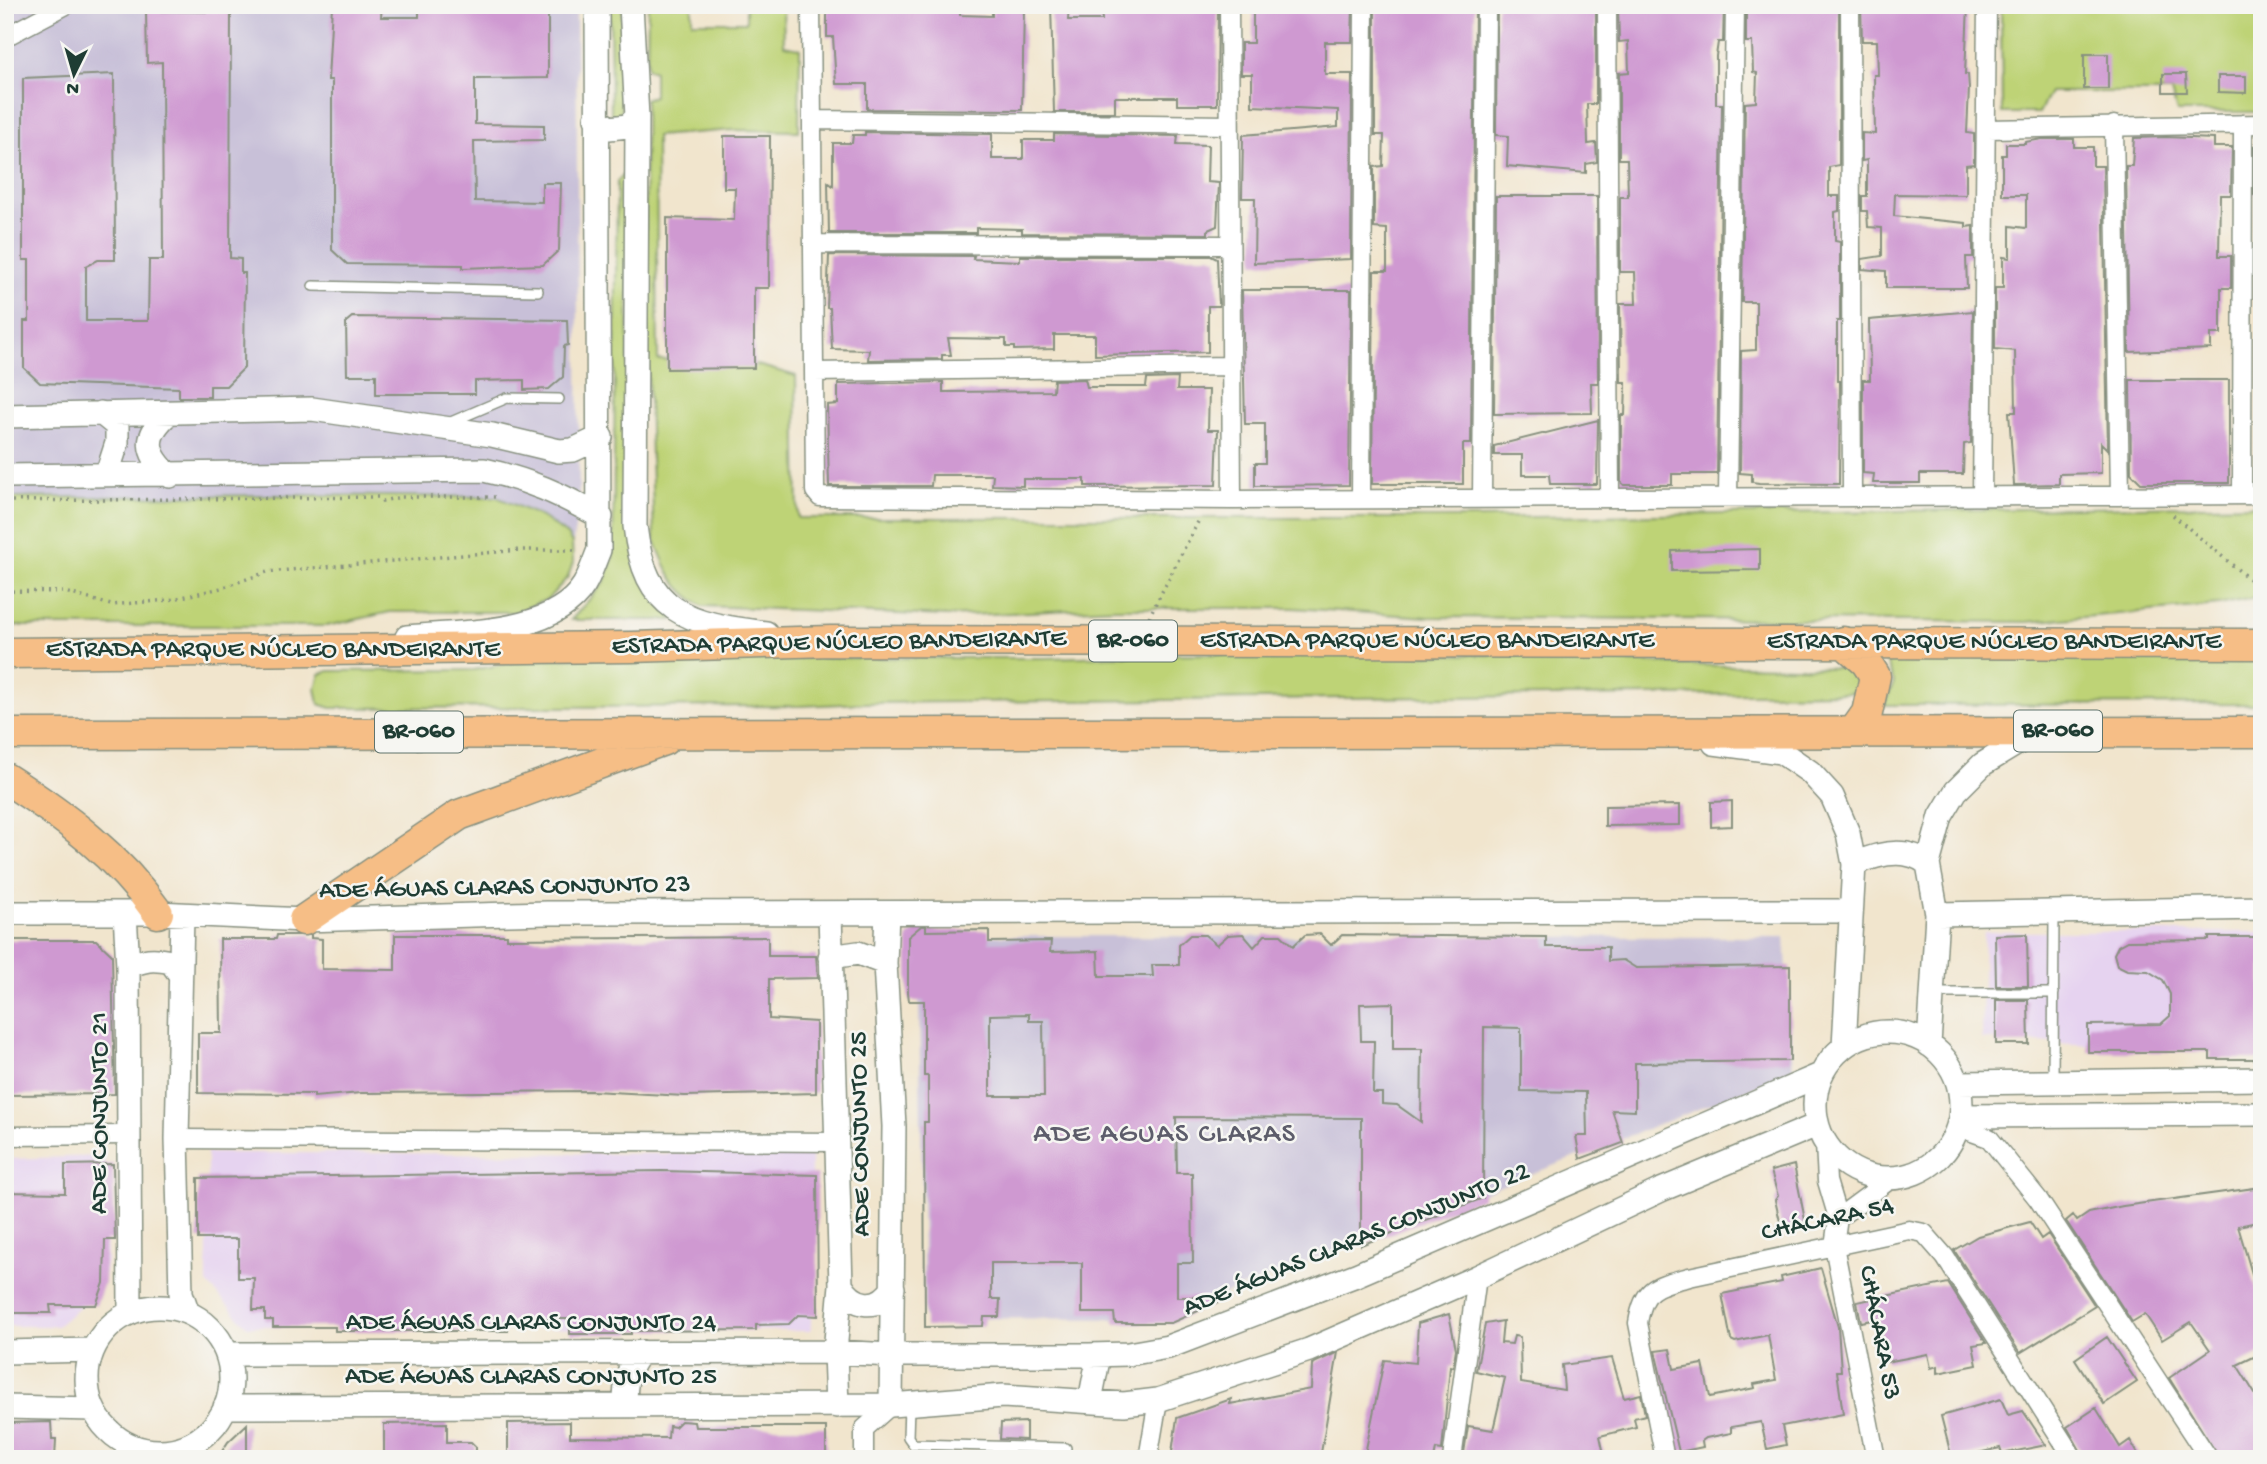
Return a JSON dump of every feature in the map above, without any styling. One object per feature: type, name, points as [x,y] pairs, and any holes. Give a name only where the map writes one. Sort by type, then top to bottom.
[{"type":"highway","name":"ESTRADA PARQUE NÚCLEO BANDEIRANTE","points":[[5,653],[347,651],[831,641],[2262,644]]},
{"type":"highway","points":[[1843,642],[1866,662],[1875,676],[1867,713],[1855,730]]},
{"type":"highway","name":"BR-060","points":[[5,734],[1628,730],[2262,732]]},
{"type":"highway","points":[[304,920],[459,815],[684,733]]},
{"type":"highway","points":[[5,778],[94,840],[170,914]]},
{"type":"street","points":[[5,37],[66,5]]},
{"type":"street","points":[[347,651],[400,638],[533,623],[560,609],[583,586],[599,551],[601,437],[597,5]]},
{"type":"street","points":[[631,5],[637,117],[635,526],[646,578],[659,596],[673,608],[694,619],[737,629],[831,641]]},
{"type":"street","points":[[811,5],[815,491],[820,497],[1232,500],[1610,496],[2262,495]]},
{"type":"street","points":[[1228,5],[1232,500]]},
{"type":"street","points":[[1361,499],[1364,5]]},
{"type":"street","points":[[1482,498],[1486,5]]},
{"type":"street","points":[[1607,5],[1610,496]]},
{"type":"street","points":[[1728,497],[1735,5]]},
{"type":"street","points":[[1850,5],[1852,496]]},
{"type":"street","points":[[1982,496],[1987,5]]},
{"type":"street","points":[[596,117],[609,128],[628,126],[637,117]]},
{"type":"street","points":[[812,120],[1228,125]]},
{"type":"street","points":[[2242,495],[2243,124]]},
{"type":"street","points":[[1987,129],[2262,124]]},
{"type":"street","points":[[2114,125],[2120,496]]},
{"type":"street","points":[[598,180],[602,166],[611,161],[627,162],[636,173]]},
{"type":"street","points":[[813,244],[1230,245]]},
{"type":"street","points":[[814,372],[1231,366]]},
{"type":"street","points":[[5,416],[312,409],[492,435],[559,451],[573,450],[601,437]]},
{"type":"street","points":[[101,413],[117,426],[117,443],[107,474]]},
{"type":"street","points":[[169,413],[153,430],[150,445],[155,461],[170,476]]},
{"type":"street","points":[[484,470],[492,435]]},
{"type":"street","points":[[5,476],[484,470],[522,478],[555,491],[601,517]]},
{"type":"street","points":[[1628,730],[1781,752],[1810,772],[1832,796],[1848,832],[1854,864],[1844,1046]]},
{"type":"street","points":[[1929,1045],[1937,914],[1928,864],[1941,816],[1956,791],[1983,764],[2037,731]]},
{"type":"street","points":[[1854,864],[1872,857],[1905,853],[1920,857],[1928,864]]},
{"type":"street","points":[[1937,914],[2262,908]]},
{"type":"street","points":[[887,913],[1850,911]]},
{"type":"street","name":"ADE ÁGUAS CLARAS CONJUNTO 23","points":[[5,913],[170,914],[304,920],[547,913],[887,913]]},
{"type":"street","name":"ADE CONJUNTO 21","points":[[125,913],[128,967],[130,1313]]},
{"type":"street","name":"ADE CONJUNTO 25","points":[[887,913],[885,963],[894,1126],[891,1355],[900,1405]]},
{"type":"street","points":[[170,914],[179,973],[177,1139],[181,1293],[188,1313]]},
{"type":"street","name":"ADE CONJUNTO 25","points":[[830,914],[841,1285],[835,1352],[837,1406]]},
{"type":"street","points":[[830,957],[858,953],[885,963]]},
{"type":"street","points":[[128,967],[144,959],[170,961],[179,973]]},
{"type":"street","points":[[1871,1033],[1901,1033],[1929,1045],[1941,1055],[1958,1083],[1959,1121],[1949,1147],[1933,1163],[1914,1174],[1892,1178],[1866,1175],[1843,1163],[1821,1134],[1814,1100],[1820,1075],[1844,1046],[1871,1033]]},
{"type":"street","name":"ADE ÁGUAS CLARAS CONJUNTO 22","points":[[891,1355],[1128,1354],[1168,1347],[1222,1329],[1478,1224],[1820,1075]]},
{"type":"street","points":[[1958,1083],[2262,1079]]},
{"type":"street","points":[[1959,1121],[2262,1114]]},
{"type":"street","points":[[1959,1121],[1989,1138],[2038,1199],[2209,1459]]},
{"type":"street","name":"CHÁCARA 53","points":[[1821,1134],[1827,1181],[1838,1218],[1833,1247],[1876,1459]]},
{"type":"street","name":"ADE ÁGUAS CLARAS CONJUNTO 25","points":[[225,1407],[837,1406],[900,1405],[1003,1396],[1124,1404],[1158,1400],[1309,1350],[1476,1277],[1661,1190],[1821,1134]]},
{"type":"street","points":[[5,1136],[128,1135]]},
{"type":"street","points":[[177,1139],[837,1142]]},
{"type":"street","points":[[1838,1218],[1892,1178]]},
{"type":"street","name":"CHÁCARA 54","points":[[1665,1459],[1638,1323],[1641,1304],[1648,1291],[1657,1285],[1895,1231],[1924,1233],[1945,1256],[2074,1459]]},
{"type":"street","points":[[1452,1459],[1476,1277]]},
{"type":"street","points":[[841,1285],[848,1298],[859,1303],[874,1304],[885,1300],[892,1288]]},
{"type":"street","points":[[149,1308],[169,1308],[188,1313],[204,1323],[218,1337],[227,1353],[230,1390],[225,1407],[208,1432],[182,1453],[139,1453],[104,1426],[93,1409],[87,1390],[87,1370],[92,1350],[114,1322],[130,1313],[149,1308]]},
{"type":"street","points":[[5,1352],[92,1350]]},
{"type":"street","points":[[625,1405],[625,1385],[632,1362],[641,1352]]},
{"type":"street","name":"ADE ÁGUAS CLARAS CONJUNTO 24","points":[[227,1353],[835,1352],[891,1355]]},
{"type":"street","points":[[1089,1355],[1097,1366],[1090,1401]]},
{"type":"street","points":[[1148,1459],[1158,1400]]},
{"type":"street","points":[[864,1429],[900,1405]]},
{"type":"street","points":[[837,1406],[864,1429],[864,1459]]},
{"type":"street","points":[[5,1407],[93,1409]]},
{"type":"lane","points":[[313,286],[538,291]]},
{"type":"lane","points":[[440,427],[507,398],[559,399]]},
{"type":"lane","points":[[2053,1082],[2054,912]]},
{"type":"lane","points":[[1932,993],[2053,993]]},
{"type":"lane","points":[[900,1405],[908,1437],[914,1444],[1066,1448]]},
{"type":"path","points":[[5,501],[378,497],[382,501],[401,497],[511,498]]},
{"type":"path","points":[[1136,641],[1185,552],[1208,500]]},
{"type":"path","points":[[2172,514],[2262,590]]},
{"type":"path","points":[[5,591],[65,592],[111,605],[169,600],[221,588],[267,572],[520,550],[599,551]]},
{"type":"shaded area","points":[[5,5],[576,5],[579,501],[568,577],[548,599],[516,612],[386,612],[5,621]]},
{"type":"shaded area","points":[[1984,932],[2262,932],[2262,1054],[1982,1039]]},
{"type":"shaded area","points":[[918,936],[1785,937],[1793,1072],[1160,1319],[924,1318]]},
{"type":"shaded area","points":[[207,1153],[811,1154],[811,1331],[247,1326],[207,1283]]},
{"type":"shaded area","points":[[104,1156],[107,1260],[102,1288],[57,1326],[5,1326],[5,1159]]},
{"type":"green space","points":[[610,5],[622,5],[621,117],[611,113]]},
{"type":"green space","points":[[648,5],[692,5],[692,22],[746,22],[746,5],[783,5],[784,45],[800,48],[799,131],[733,130],[656,136],[658,360],[747,362],[796,376],[798,518],[1477,518],[2262,505],[2262,596],[2219,605],[2027,622],[1428,617],[1293,608],[1115,608],[947,616],[702,606],[677,585],[654,538],[646,317],[645,99],[654,96],[654,71],[647,68]]},
{"type":"green space","points":[[2001,5],[2262,5],[2262,112],[2177,112],[2171,92],[2050,92],[2039,113],[2002,113]]},
{"type":"green space","points":[[624,175],[628,176],[629,504],[673,620],[571,620],[604,583],[613,558],[617,181]]},
{"type":"green space","points":[[280,495],[497,497],[542,517],[567,535],[572,543],[573,562],[568,577],[548,599],[516,612],[390,612],[327,626],[5,626],[5,498]]},
{"type":"green space","points":[[1191,654],[1523,655],[1688,665],[1843,668],[1856,673],[1862,686],[1856,692],[1847,693],[865,703],[800,706],[331,708],[319,704],[316,688],[320,674],[329,671],[474,670],[535,658],[1044,658]]},
{"type":"green space","points":[[2262,655],[2262,704],[1885,705],[1894,682],[1885,658]]},
{"type":"building","points":[[332,5],[382,5],[381,17],[419,17],[419,5],[548,5],[548,78],[475,79],[475,124],[544,125],[544,140],[474,141],[475,201],[542,202],[542,183],[561,183],[559,250],[543,265],[463,268],[463,265],[347,264],[332,250],[332,80],[328,80]]},
{"type":"building","points":[[827,5],[960,5],[960,15],[992,16],[992,7],[1024,7],[1022,110],[867,109],[867,84],[836,84],[833,37],[827,37]]},
{"type":"building","points":[[1051,5],[1069,5],[1068,20],[1102,20],[1101,5],[1218,5],[1217,105],[1177,105],[1177,97],[1115,97],[1115,112],[1054,112]]},
{"type":"building","points":[[1253,5],[1353,5],[1352,42],[1325,42],[1325,74],[1352,74],[1351,259],[1254,263],[1255,198],[1242,198],[1243,135],[1338,127],[1338,110],[1252,106],[1252,74],[1241,74],[1241,43],[1253,43]]},
{"type":"building","points":[[1375,5],[1475,5],[1471,444],[1463,444],[1463,484],[1372,484],[1374,271],[1387,271],[1387,229],[1374,228],[1374,167],[1383,166],[1384,135],[1375,135]]},
{"type":"building","points":[[1497,5],[1596,5],[1596,104],[1587,104],[1588,144],[1596,143],[1597,162],[1586,164],[1586,173],[1507,166],[1508,136],[1496,135]]},
{"type":"building","points":[[1618,5],[1724,5],[1723,42],[1718,42],[1716,56],[1716,104],[1722,104],[1717,474],[1672,474],[1672,485],[1624,485],[1621,482],[1621,415],[1625,415],[1626,382],[1621,382],[1620,304],[1636,304],[1635,272],[1620,272],[1620,197],[1628,197],[1627,159],[1619,159],[1619,73],[1629,72],[1628,41],[1619,42]]},
{"type":"building","points":[[1746,5],[1839,5],[1839,165],[1829,167],[1829,196],[1839,196],[1839,211],[1835,212],[1835,241],[1840,242],[1840,321],[1837,321],[1837,381],[1840,381],[1839,484],[1759,483],[1752,482],[1752,474],[1740,473],[1741,351],[1756,350],[1756,302],[1742,302],[1745,103],[1756,102],[1757,73],[1753,72],[1752,42],[1746,42]]},
{"type":"building","points":[[1861,5],[1968,5],[1965,74],[1968,74],[1969,88],[1967,133],[1974,134],[1974,164],[1966,165],[1966,195],[1895,194],[1894,216],[1973,226],[1973,257],[1966,257],[1967,288],[1886,288],[1886,271],[1862,269],[1862,259],[1882,256],[1882,228],[1868,227],[1867,211],[1862,211],[1862,196],[1867,196],[1867,160],[1862,161],[1862,133],[1875,134],[1874,75],[1878,75],[1877,41],[1862,41]]},
{"type":"building","points":[[146,11],[231,12],[230,258],[241,259],[241,273],[245,273],[244,368],[226,386],[210,386],[210,397],[179,397],[179,388],[40,383],[24,368],[24,321],[29,321],[29,260],[23,260],[23,78],[114,74],[115,260],[98,260],[86,266],[86,321],[148,321],[149,260],[163,260],[162,62],[147,63]]},
{"type":"building","points":[[2084,54],[2108,54],[2108,89],[2084,89]]},
{"type":"building","points":[[2163,74],[2186,74],[2187,92],[2163,92]]},
{"type":"building","points":[[2218,76],[2246,76],[2246,93],[2218,92]]},
{"type":"building","points":[[865,132],[992,134],[992,159],[1023,159],[1023,140],[1054,140],[1054,134],[1178,136],[1177,144],[1208,145],[1207,182],[1219,183],[1217,226],[1208,230],[1208,234],[1022,233],[1022,229],[976,228],[976,233],[829,233],[828,182],[833,186],[833,143],[852,143],[853,135],[865,135]]},
{"type":"building","points":[[724,136],[770,136],[769,288],[754,288],[754,368],[667,369],[667,218],[734,220],[735,188],[724,188]]},
{"type":"building","points":[[2134,138],[2214,139],[2214,147],[2232,147],[2231,195],[2220,195],[2219,256],[2231,256],[2231,288],[2221,288],[2221,334],[2211,334],[2211,349],[2129,352],[2126,166],[2132,166]]},
{"type":"building","points":[[2042,139],[2074,139],[2074,147],[2093,147],[2093,166],[2103,166],[2108,450],[2101,443],[2101,473],[2059,474],[2059,484],[2014,485],[2009,412],[2016,412],[2015,351],[1995,349],[1995,288],[2003,288],[2003,257],[2010,258],[2010,226],[2026,228],[2026,195],[2002,195],[2002,155],[2006,155],[2006,144],[2025,144]]},
{"type":"building","points":[[2254,146],[2262,146],[2262,195],[2254,195]]},
{"type":"building","points":[[1496,196],[1597,196],[1598,383],[1591,383],[1592,413],[1494,414]]},
{"type":"building","points":[[829,255],[974,256],[973,259],[1020,261],[1020,256],[1211,256],[1217,259],[1219,306],[1208,306],[1208,352],[1095,355],[1095,335],[1054,335],[1054,349],[1014,350],[1014,347],[1006,347],[1006,339],[948,338],[951,355],[942,355],[942,359],[868,360],[869,350],[832,349],[830,308],[827,308]]},
{"type":"building","points":[[1242,290],[1351,290],[1349,485],[1255,486],[1255,463],[1265,463],[1265,424],[1245,424]]},
{"type":"building","points":[[1973,311],[1971,443],[1964,444],[1963,474],[1920,474],[1920,483],[1873,483],[1874,474],[1863,473],[1863,380],[1870,380],[1869,320]]},
{"type":"building","points":[[352,317],[567,320],[568,345],[564,346],[563,377],[549,389],[524,390],[524,380],[475,381],[475,394],[376,394],[376,375],[347,375],[346,322]]},
{"type":"building","points":[[1178,378],[1177,390],[1209,390],[1208,430],[1218,430],[1216,485],[1085,486],[1085,479],[1023,479],[1023,486],[992,485],[993,475],[932,475],[931,486],[829,486],[827,405],[838,404],[838,384],[943,382],[943,392],[1053,391],[1054,380],[1085,379],[1087,387],[1146,387],[1147,379]]},
{"type":"building","points":[[2130,380],[2229,380],[2229,483],[2141,483],[2131,473]]},
{"type":"building","points":[[1598,420],[1597,484],[1550,484],[1549,475],[1522,475],[1522,455],[1494,455],[1494,446]]},
{"type":"building","points":[[1760,549],[1760,570],[1672,571],[1672,551]]},
{"type":"building","points":[[1732,801],[1732,826],[1711,827],[1711,802]]},
{"type":"building","points":[[1680,805],[1680,825],[1605,826],[1605,806]]},
{"type":"building","points":[[921,926],[926,926],[926,931],[989,930],[989,942],[1051,941],[1050,952],[1098,951],[1099,976],[1153,976],[1152,965],[1179,965],[1179,945],[1190,935],[1205,935],[1217,945],[1228,935],[1243,934],[1254,947],[1265,935],[1281,935],[1293,946],[1305,935],[1320,934],[1331,945],[1342,935],[1546,937],[1546,947],[1608,947],[1608,961],[1623,960],[1636,968],[1790,966],[1790,1061],[1635,1063],[1635,1111],[1612,1110],[1623,1143],[1580,1159],[1576,1136],[1587,1136],[1586,1092],[1521,1091],[1521,1028],[1484,1027],[1483,1198],[1361,1245],[1361,1118],[1176,1117],[1177,1173],[1192,1173],[1193,1263],[1177,1263],[1177,1297],[1230,1297],[1171,1323],[1115,1323],[1114,1313],[1082,1313],[1082,1263],[991,1263],[991,1299],[1000,1299],[999,1317],[984,1317],[983,1326],[925,1327],[924,1122],[928,1122],[928,1076],[924,1076],[924,1001],[909,1001],[908,937]],"holes":[[[1393,1003],[1393,1049],[1422,1049],[1421,1122],[1397,1105],[1382,1104],[1382,1093],[1373,1093],[1374,1041],[1361,1041],[1360,1004]],[[1029,1014],[1029,1021],[1043,1021],[1044,1096],[990,1096],[990,1015]]]},
{"type":"building","points":[[2027,934],[2028,986],[1996,986],[1995,935]]},
{"type":"building","points":[[277,935],[311,935],[311,938],[322,939],[322,969],[395,970],[395,935],[507,935],[507,939],[768,937],[768,956],[816,956],[818,978],[769,979],[769,1019],[816,1022],[816,1093],[685,1096],[592,1091],[361,1093],[314,1097],[314,1094],[198,1093],[198,1033],[221,1033],[220,939],[276,939]]},
{"type":"building","points":[[2209,937],[2262,937],[2262,1059],[2210,1059],[2210,1052],[2088,1052],[2088,1025],[2161,1024],[2170,1016],[2170,994],[2163,980],[2148,971],[2127,970],[2117,965],[2114,954],[2118,946],[2127,941],[2209,940]]},
{"type":"building","points":[[5,940],[96,940],[112,955],[115,1094],[5,1095]]},
{"type":"building","points":[[1996,1000],[2028,1000],[2029,1044],[1996,1044]]},
{"type":"building","points":[[113,1164],[115,1240],[105,1240],[104,1283],[96,1305],[50,1305],[51,1313],[5,1313],[5,1192],[65,1193],[65,1165]]},
{"type":"building","points":[[1794,1165],[1806,1225],[1782,1230],[1775,1200],[1778,1196],[1771,1171]]},
{"type":"building","points":[[662,1171],[817,1175],[818,1316],[798,1315],[789,1324],[756,1325],[756,1330],[631,1331],[631,1334],[570,1334],[570,1319],[527,1319],[527,1323],[508,1323],[508,1331],[335,1331],[335,1327],[273,1327],[273,1320],[265,1320],[265,1310],[253,1310],[254,1278],[238,1278],[238,1239],[198,1239],[198,1178]]},
{"type":"building","points":[[2262,1187],[2262,1221],[2238,1226],[2262,1308],[2262,1353],[2237,1365],[2262,1405],[2262,1451],[2251,1459],[2220,1459],[2169,1378],[2210,1350],[2191,1322],[2162,1340],[2145,1314],[2132,1322],[2066,1221],[2073,1215],[2077,1221],[2089,1213],[2123,1206]]},
{"type":"building","points":[[2030,1222],[2041,1239],[2048,1234],[2095,1306],[2020,1353],[1954,1250],[1978,1236]]},
{"type":"building","points":[[1821,1268],[1838,1327],[1841,1371],[1837,1371],[1843,1414],[1782,1426],[1786,1445],[1767,1449],[1761,1422],[1731,1427],[1731,1433],[1706,1438],[1702,1441],[1703,1447],[1679,1452],[1655,1351],[1670,1349],[1674,1369],[1703,1364],[1710,1397],[1755,1388],[1754,1384],[1776,1380],[1768,1335],[1735,1342],[1731,1340],[1722,1294],[1782,1282],[1781,1277]]},
{"type":"building","points":[[1948,1283],[1986,1343],[1973,1345],[1977,1365],[1938,1373],[1938,1366],[1931,1368],[1928,1354],[1886,1362],[1878,1319],[1861,1322],[1857,1302]]},
{"type":"building","points":[[1449,1314],[1456,1349],[1453,1367],[1450,1366],[1442,1450],[1436,1449],[1434,1459],[1364,1459],[1384,1360],[1416,1363],[1418,1323]]},
{"type":"building","points":[[1503,1321],[1501,1343],[1512,1344],[1514,1336],[1520,1337],[1521,1383],[1564,1390],[1562,1365],[1612,1358],[1624,1398],[1641,1394],[1645,1415],[1634,1418],[1636,1427],[1600,1436],[1605,1459],[1566,1459],[1537,1453],[1536,1459],[1495,1459],[1464,1453],[1468,1426],[1493,1430],[1505,1378],[1476,1371],[1485,1324]]},
{"type":"building","points":[[2107,1337],[2137,1382],[2104,1404],[2075,1359]]},
{"type":"building","points":[[1338,1352],[1320,1459],[1171,1459],[1177,1418],[1231,1399],[1230,1404],[1311,1389],[1312,1364]]},
{"type":"building","points":[[2001,1399],[2008,1415],[2023,1411],[2046,1445],[2002,1454],[2000,1448],[1952,1459],[1941,1416]]},
{"type":"building","points":[[2096,1408],[2120,1447],[2130,1440],[2141,1459],[2085,1459],[2067,1427]]},
{"type":"building","points":[[681,1421],[694,1422],[695,1427],[826,1427],[826,1459],[508,1459],[508,1423],[570,1422],[570,1437],[668,1438],[669,1426],[675,1427]]},
{"type":"building","points":[[51,1422],[52,1439],[56,1439],[55,1459],[5,1459],[5,1423]]},
{"type":"building","points":[[1026,1422],[1026,1440],[1000,1439],[1001,1423]]},
{"type":"building","points":[[447,1423],[447,1442],[471,1442],[476,1447],[476,1459],[384,1459],[384,1424]]},
{"type":"building","points":[[247,1424],[247,1459],[217,1459],[228,1442]]},
{"type":"district","name":"ADE AGUAS CLARAS","points":[[1165,1135]]}]
